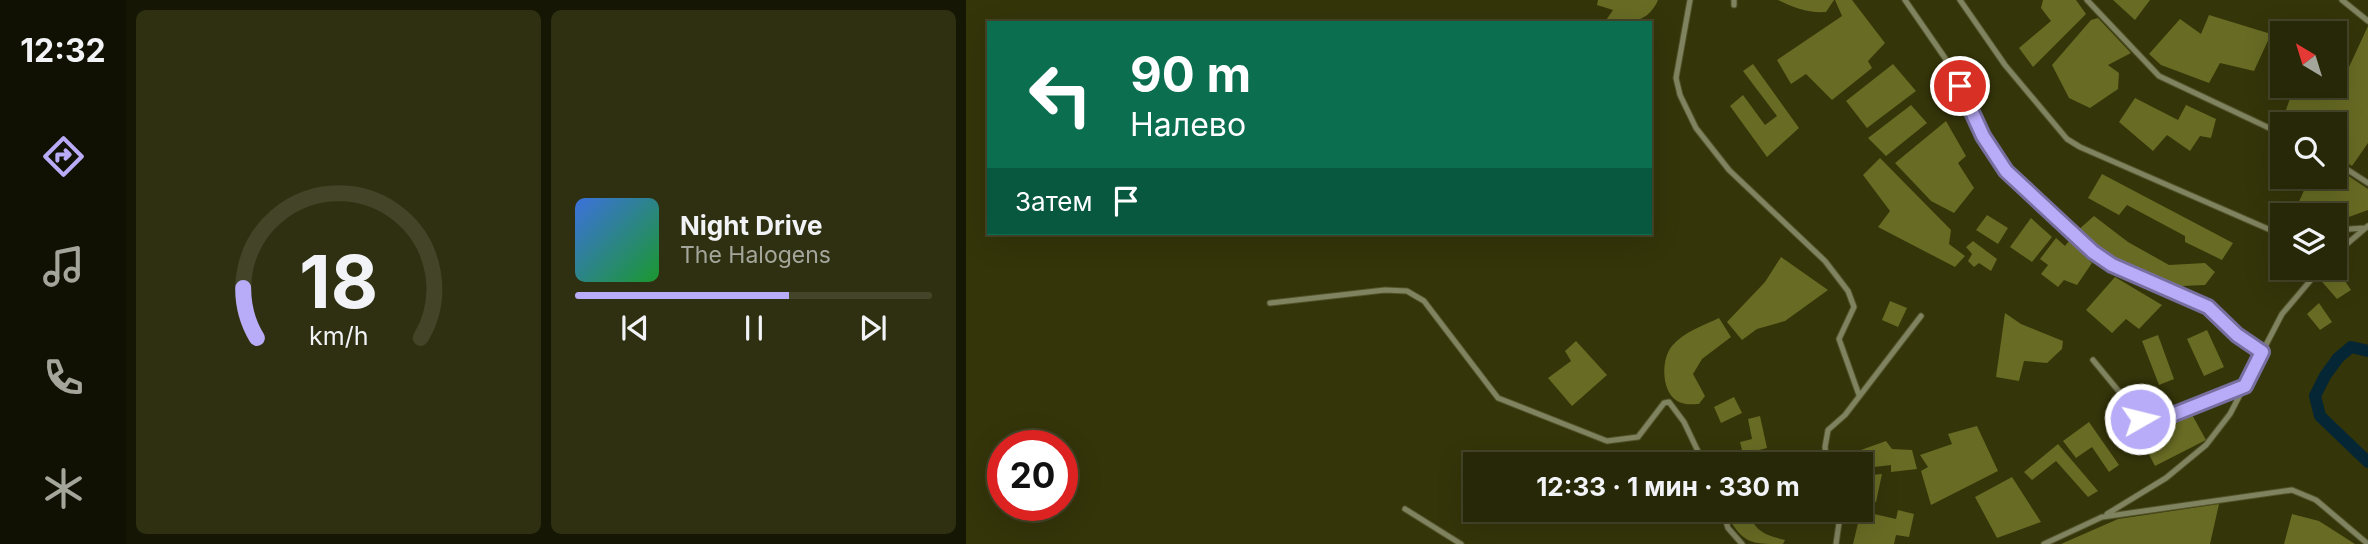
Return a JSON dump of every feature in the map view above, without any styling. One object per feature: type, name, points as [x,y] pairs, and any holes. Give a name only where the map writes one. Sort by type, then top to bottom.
[{"type":"lane","points":[[1690,0],[1676,78],[1680,95],[1696,128],[1729,170],[1825,261],[1848,291],[1853,313],[1839,339],[1859,395]]},
{"type":"lane","points":[[1905,0],[1945,58],[1983,136],[2006,171],[2093,252],[2112,265],[2208,307],[2237,335],[2262,352]]},
{"type":"lane","points":[[1960,0],[2005,65],[2067,139],[2080,148],[2270,230]]},
{"type":"lane","points":[[2087,0],[2158,76],[2270,128]]},
{"type":"lane","points":[[2342,0],[2368,21]]},
{"type":"lane","points":[[2347,169],[2368,183]]},
{"type":"lane","points":[[2347,229],[2367,227]]},
{"type":"lane","points":[[2347,244],[2367,227]]},
{"type":"lane","points":[[2044,544],[2102,517],[2189,460],[2221,427],[2281,314],[2311,280]]},
{"type":"lane","points":[[1270,303],[1385,290],[1406,291],[1424,301],[1498,398],[1607,441],[1638,437],[1664,403],[1669,402],[1684,422],[1698,452]]},
{"type":"lane","points":[[1826,452],[1829,430],[1921,316]]},
{"type":"lane","points":[[2093,360],[2146,423],[2245,386]]},
{"type":"lane","points":[[2102,517],[2292,490],[2316,500],[2368,544]]},
{"type":"lane","points":[[1405,509],[1461,544]]},
{"type":"lane","points":[[1726,522],[1742,544]]},
{"type":"lane","points":[[1836,544],[1839,522]]},
{"type":"green space","points":[[1598,0],[1658,0],[1649,14],[1632,21],[1605,21],[1613,10],[1597,5]]},
{"type":"green space","points":[[1778,0],[1834,0],[1826,12],[1819,12],[1801,9]]},
{"type":"green space","points":[[1835,0],[1852,0],[1885,43],[1868,61],[1872,68],[1832,100],[1806,74],[1791,84],[1777,60],[1842,16]]},
{"type":"green space","points":[[2043,0],[2076,0],[2086,14],[2033,67],[2019,48],[2051,21],[2041,8]]},
{"type":"green space","points":[[2113,0],[2150,0],[2135,20]]},
{"type":"green space","points":[[2209,15],[2270,34],[2270,36],[2254,71],[2220,63],[2209,83],[2161,65],[2149,54],[2180,19],[2201,34]]},
{"type":"green space","points":[[2098,18],[2131,53],[2108,65],[2119,73],[2118,89],[2090,108],[2069,98],[2052,65],[2091,20]]},
{"type":"green space","points":[[2368,26],[2368,143],[2352,166],[2347,163],[2347,112],[2285,112],[2290,98],[2347,98],[2347,71]]},
{"type":"green space","points":[[1753,64],[1799,128],[1767,157],[1730,106],[1743,95],[1765,125],[1777,116],[1743,71]]},
{"type":"green space","points":[[1893,64],[1916,91],[1867,128],[1846,101]]},
{"type":"green space","points":[[2135,98],[2178,120],[2186,105],[2216,119],[2211,138],[2200,136],[2190,151],[2167,135],[2153,151],[2119,122]]},
{"type":"green space","points":[[1911,105],[1927,123],[1886,156],[1868,138]]},
{"type":"green space","points":[[1946,121],[1966,156],[1958,163],[1974,188],[1954,213],[1931,201],[1895,163]]},
{"type":"green space","points":[[1880,158],[1951,230],[1949,244],[1965,256],[1955,267],[1878,227],[1890,211],[1863,175]]},
{"type":"green space","points":[[2102,174],[2233,243],[2222,260],[2185,242],[2185,236],[2127,205],[2119,215],[2088,198]]},
{"type":"green space","points":[[2347,175],[2368,189],[2368,210],[2347,218],[2347,203],[2298,203],[2305,189],[2347,189]]},
{"type":"green space","points":[[1987,215],[2008,228],[1998,244],[1976,230]]},
{"type":"green space","points":[[2094,216],[2128,242],[2169,265],[2205,263],[2215,272],[2205,285],[2180,286],[2133,271],[2108,257],[2077,231]]},
{"type":"green space","points":[[2031,218],[2052,237],[2032,262],[2010,247]]},
{"type":"green space","points":[[2056,238],[2065,246],[2069,241],[2092,263],[2077,285],[2064,280],[2058,287],[2041,274],[2048,265],[2040,259]]},
{"type":"green space","points":[[1973,241],[1997,259],[1991,271],[1979,263],[1974,267],[1968,261],[1972,254],[1966,247]]},
{"type":"green space","points":[[1781,257],[1828,290],[1785,321],[1757,329],[1742,340],[1727,322],[1765,282]]},
{"type":"green space","points":[[2115,277],[2162,305],[2139,329],[2126,319],[2112,333],[2086,310]]},
{"type":"green space","points":[[2320,280],[2344,280],[2351,290],[2337,299]]},
{"type":"green space","points":[[1890,301],[1907,308],[1898,327],[1882,320]]},
{"type":"green space","points":[[2319,303],[2332,322],[2320,330],[2307,314]]},
{"type":"green space","points":[[2005,313],[2021,324],[2063,341],[2062,349],[2047,363],[2024,361],[2019,381],[1996,377]]},
{"type":"green space","points":[[1719,318],[1731,337],[1702,359],[1693,374],[1705,396],[1699,404],[1682,403],[1670,394],[1666,386],[1664,369],[1668,352],[1682,337]]},
{"type":"green space","points":[[2207,330],[2224,367],[2204,376],[2187,339]]},
{"type":"green space","points":[[2158,335],[2174,379],[2159,385],[2142,341]]},
{"type":"green space","points":[[1576,341],[1607,375],[1572,406],[1548,378],[1571,361],[1565,351]]},
{"type":"green space","points":[[1734,397],[1742,413],[1721,423],[1714,407]]},
{"type":"green space","points":[[2190,411],[2206,440],[2155,466],[2140,437],[2150,426]]},
{"type":"green space","points":[[1760,416],[1767,448],[1742,452],[1740,442],[1752,439],[1748,419]]},
{"type":"green space","points":[[2089,422],[2119,465],[2109,472],[2092,447],[2076,458],[2063,441]]},
{"type":"green space","points":[[1977,426],[1998,471],[1931,505],[1921,471],[1928,467],[1920,455],[1952,444],[1948,434]]},
{"type":"green space","points":[[1886,441],[1892,449],[1912,450],[1917,469],[1891,472],[1891,465],[1873,467],[1873,452],[1861,450]]},
{"type":"green space","points":[[2058,444],[2098,491],[2088,497],[2056,461],[2032,480],[2024,472]]},
{"type":"green space","points":[[1882,474],[1876,502],[1873,502],[1873,475]]},
{"type":"green space","points":[[2012,477],[2041,522],[1997,538],[1975,497]]},
{"type":"green space","points":[[2219,504],[2210,544],[2061,544],[2118,519]]},
{"type":"green space","points":[[1898,510],[1914,514],[1909,537],[1896,535],[1894,544],[1853,544],[1858,522],[1873,522],[1873,514],[1896,519]]},
{"type":"green space","points":[[2292,514],[2319,521],[2355,544],[2284,544]]},
{"type":"green space","points":[[1731,522],[1754,522],[1766,534],[1785,540],[1783,544],[1756,543],[1739,533]]},
{"type":"waterway","points":[[2368,351],[2351,347],[2338,358],[2315,396],[2320,416],[2368,462]]},
{"type":"route","points":[[1960,86],[1983,136],[2006,171],[2093,252],[2112,265],[2208,307],[2227,327],[2262,352],[2245,386],[2157,421],[2146,423],[2140,419]]}]
